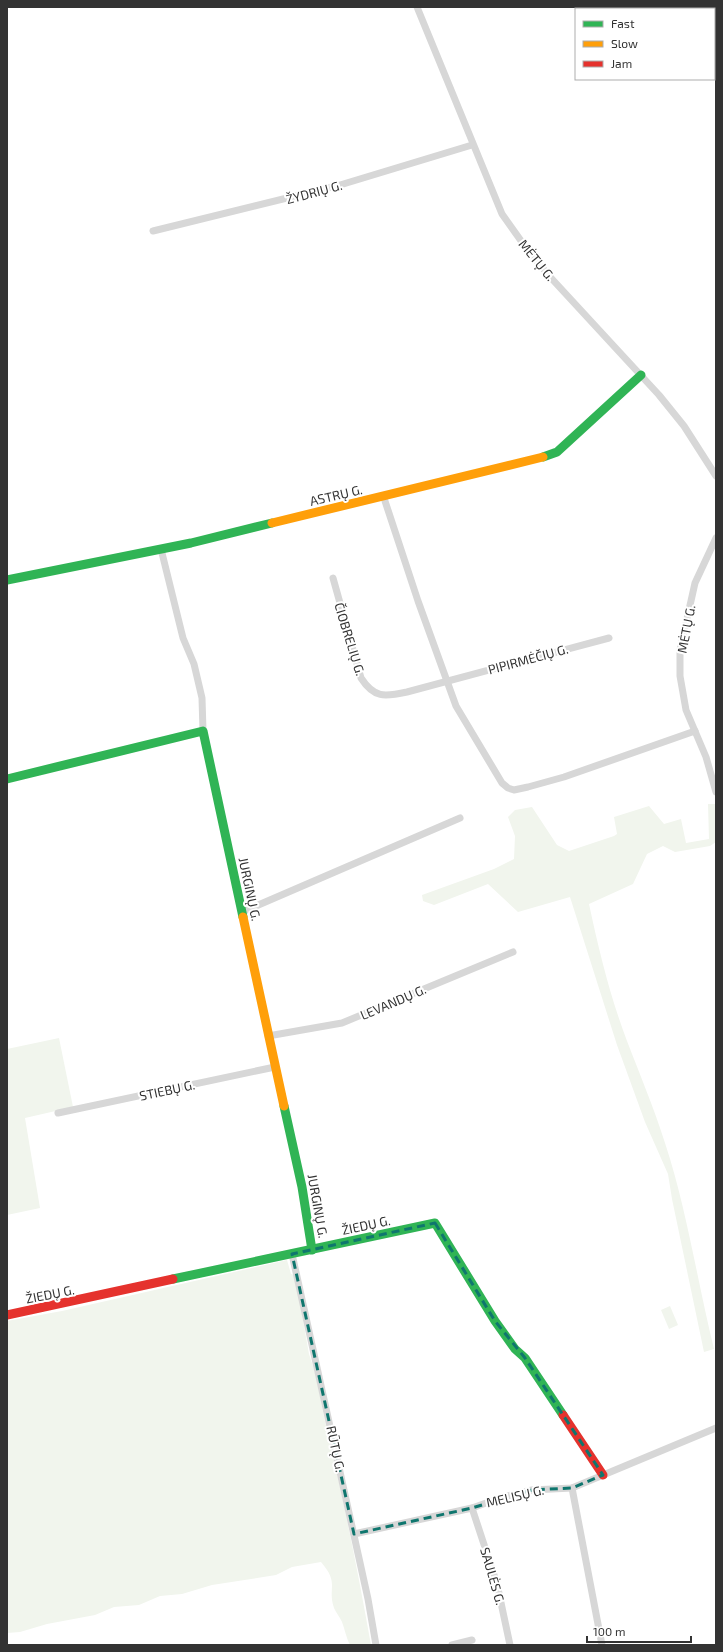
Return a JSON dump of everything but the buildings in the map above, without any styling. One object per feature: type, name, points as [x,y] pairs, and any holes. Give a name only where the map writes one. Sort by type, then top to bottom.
[{"type":"street","name":"MĖTŲ G.","points":[[417,7],[472,145],[502,214],[552,279],[641,374],[684,426],[716,476]]},
{"type":"street","name":"ŽYDRIŲ G.","points":[[153,231],[340,186],[472,145]]},
{"type":"street","name":"ASTRŲ G.","points":[[7,580],[161,548],[384,498],[516,465],[557,452],[641,374]]},
{"type":"street","points":[[384,498],[456,706],[502,783],[508,788],[514,790],[564,777],[695,731]]},
{"type":"street","name":"MĖTŲ G.","points":[[716,538],[695,583],[680,650],[680,676],[683,698],[706,757],[716,792]]},
{"type":"street","points":[[7,779],[203,731],[202,698],[194,664],[183,638],[161,548]]},
{"type":"street","name":"ČIOBRELIŲ G.","points":[[333,578],[361,678],[369,689],[381,695],[388,696],[447,682]]},
{"type":"street","name":"PIPIRMĖČIŲ G.","points":[[447,682],[609,638]]},
{"type":"street","name":"JURGINŲ G.","points":[[203,731],[302,1187],[312,1250]]},
{"type":"street","points":[[242,912],[460,818]]},
{"type":"street","name":"LEVANDŲ G.","points":[[268,1036],[342,1023],[513,952]]},
{"type":"street","name":"STIEBŲ G.","points":[[58,1113],[275,1067]]},
{"type":"street","name":"ŽIEDŲ G.","points":[[7,1316],[435,1223],[495,1321],[515,1349],[525,1358],[603,1475]]},
{"type":"street","name":"RŪTŲ G.","points":[[292,1254],[354,1534],[376,1645]]},
{"type":"street","name":"MELISŲ G.","points":[[354,1534],[472,1508],[503,1497],[532,1490],[572,1488],[716,1428]]},
{"type":"street","points":[[572,1488],[602,1645]]},
{"type":"street","name":"SAULĖS G.","points":[[472,1508],[497,1584],[510,1645]]},
{"type":"street","points":[[452,1645],[472,1640]]},
{"type":"highlighted area","points":[[435,1223],[495,1321],[525,1358],[603,1475],[572,1488],[532,1490],[472,1508],[354,1534],[292,1254]]},
{"type":"shaded area","points":[[708,804],[716,804],[716,842],[710,846],[675,852],[663,846],[647,854],[633,884],[589,904],[615,1007],[652,1104],[680,1194],[714,1349],[704,1352],[668,1174],[645,1122],[617,1045],[570,897],[518,912],[488,884],[434,905],[423,901],[422,895],[494,869],[514,859],[515,836],[508,817],[515,810],[532,807],[557,845],[569,851],[614,836],[617,834],[614,817],[649,806],[664,824],[681,819],[686,843],[709,839]]},
{"type":"shaded area","points":[[59,1038],[73,1107],[25,1118],[40,1208],[7,1215],[7,1049]]},
{"type":"shaded area","points":[[287,1260],[291,1274],[295,1275],[309,1354],[317,1382],[345,1510],[371,1645],[350,1645],[342,1622],[334,1608],[332,1601],[332,1581],[327,1569],[321,1562],[292,1567],[276,1575],[212,1585],[182,1594],[160,1596],[139,1605],[114,1607],[95,1615],[47,1624],[20,1632],[7,1633],[7,1321],[62,1311]]},
{"type":"shaded area","points":[[670,1306],[678,1325],[669,1329],[661,1310]]},
{"type":"traffic: fast","points":[[543,457],[557,452],[641,375]]},
{"type":"traffic: fast","points":[[7,580],[191,543],[272,523]]},
{"type":"traffic: fast","points":[[7,779],[203,731],[243,917]]},
{"type":"traffic: fast","points":[[284,1106],[302,1187],[312,1250]]},
{"type":"traffic: fast","points":[[173,1279],[435,1223],[495,1321],[515,1349],[525,1358],[563,1415]]},
{"type":"traffic: slow","points":[[272,523],[543,457]]},
{"type":"traffic: slow","points":[[243,917],[284,1106]]},
{"type":"traffic: jam","points":[[7,1315],[173,1279]]},
{"type":"traffic: jam","points":[[563,1415],[603,1475]]}]
